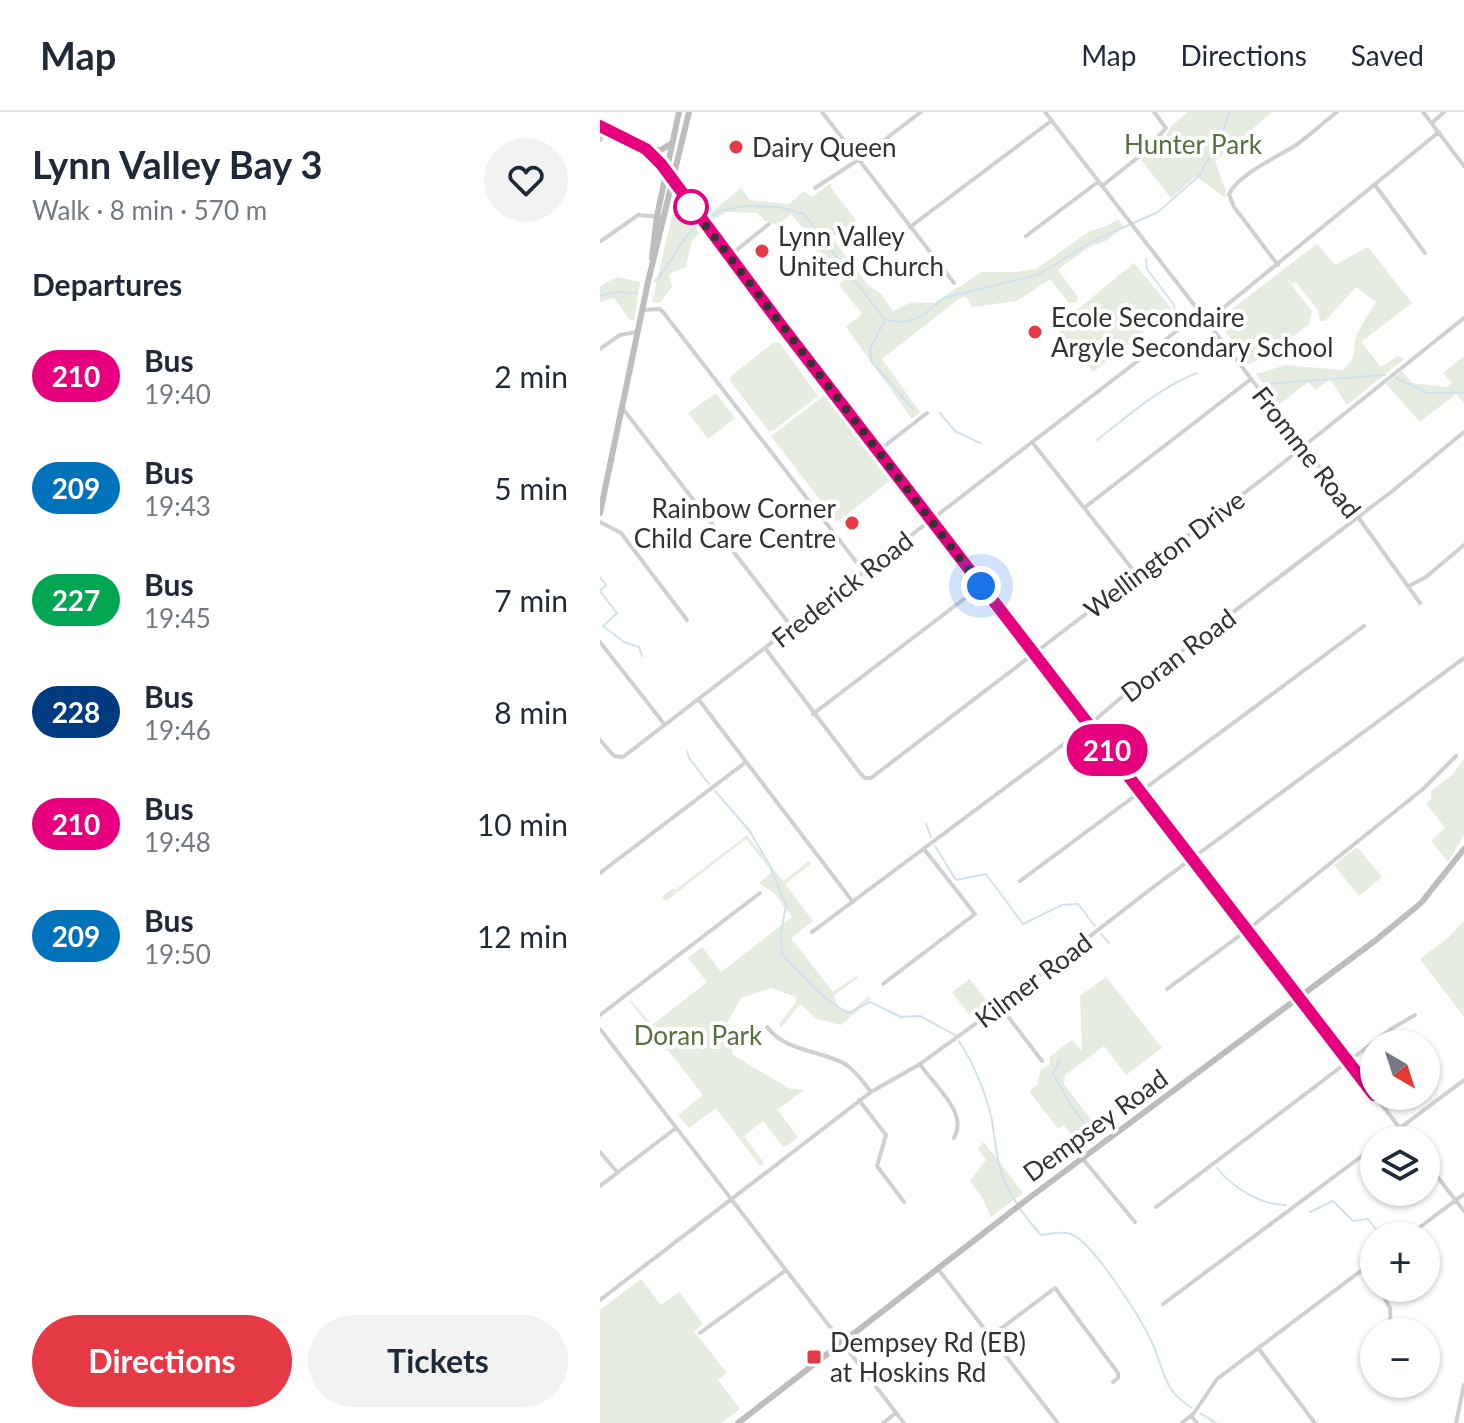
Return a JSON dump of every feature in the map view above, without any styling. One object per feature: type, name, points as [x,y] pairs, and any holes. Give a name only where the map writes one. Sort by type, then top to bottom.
[{"type":"street","points":[[600,513],[679,112]]},
{"type":"street","points":[[660,216],[673,181],[689,112]]},
{"type":"street","points":[[822,112],[954,283]]},
{"type":"street","points":[[815,188],[921,112]]},
{"type":"street","name":"Fromme Road","points":[[1045,112],[1358,517],[1420,603]]},
{"type":"street","points":[[1026,236],[1146,151],[1166,128],[1154,112]]},
{"type":"street","points":[[1278,265],[1234,207],[1229,194],[1234,186],[1297,144],[1337,112]]},
{"type":"street","points":[[1423,112],[1464,166]]},
{"type":"street","points":[[1432,123],[1444,112]]},
{"type":"street","points":[[910,227],[1051,121]]},
{"type":"street","points":[[600,126],[646,149],[668,173],[728,257],[1360,1078]]},
{"type":"street","points":[[600,140],[607,130]]},
{"type":"street","points":[[1206,322],[1439,132]]},
{"type":"street","points":[[646,149],[661,150],[673,142]]},
{"type":"street","points":[[1375,185],[1425,253]]},
{"type":"street","points":[[601,241],[638,215],[660,216]]},
{"type":"street","points":[[728,257],[769,224]]},
{"type":"street","points":[[642,309],[660,309],[663,312],[864,572]]},
{"type":"street","name":"Frederick Road","points":[[600,740],[614,756],[623,757],[1200,313]]},
{"type":"street","name":"Wellington Drive","points":[[813,714],[865,778],[876,775],[1303,447],[1464,318]]},
{"type":"street","points":[[600,349],[620,335],[637,332]]},
{"type":"street","points":[[1084,508],[1251,379]]},
{"type":"street","points":[[621,407],[792,627]]},
{"type":"street","points":[[878,451],[927,413]]},
{"type":"street","name":"Doran Road","points":[[812,932],[1088,726],[1464,432]]},
{"type":"street","points":[[1032,442],[1137,576]]},
{"type":"street","points":[[600,522],[621,533],[687,620]]},
{"type":"street","points":[[1409,586],[1426,577],[1464,545]]},
{"type":"street","points":[[765,648],[813,714],[981,586]]},
{"type":"street","points":[[1020,881],[1364,626]]},
{"type":"street","points":[[600,642],[665,725]]},
{"type":"street","name":"Kilmer Road","points":[[600,1300],[859,1100],[920,1064],[1000,1006],[1192,858],[1464,658]]},
{"type":"street","points":[[698,699],[853,902]]},
{"type":"street","points":[[1167,989],[1246,931],[1423,789],[1456,756]]},
{"type":"street","points":[[600,873],[746,762]]},
{"type":"street","points":[[883,984],[975,914],[924,849]]},
{"type":"street","name":"Dempsey Road","points":[[738,1423],[1029,1198],[1421,903],[1464,849]]},
{"type":"street","points":[[600,1015],[760,893]]},
{"type":"street","points":[[1000,1006],[1042,1061]]},
{"type":"street","points":[[1156,1207],[1391,1029],[1415,1015]]},
{"type":"street","points":[[767,1027],[773,1035],[798,1049],[849,1066],[871,1092]]},
{"type":"street","points":[[600,1029],[904,1423]]},
{"type":"street","points":[[920,1064],[956,1115],[959,1128],[954,1138]]},
{"type":"street","points":[[1402,1126],[1464,1080]]},
{"type":"street","points":[[859,1100],[886,1135],[877,1166],[904,1202]]},
{"type":"street","points":[[1385,1110],[1397,1126]]},
{"type":"street","points":[[600,1186],[676,1128]]},
{"type":"street","points":[[600,1152],[617,1172]]},
{"type":"street","points":[[1163,1304],[1360,1157]]},
{"type":"street","points":[[1083,1159],[1135,1222]]},
{"type":"street","points":[[1440,1180],[1464,1211]]},
{"type":"street","points":[[1427,1222],[1464,1194]]},
{"type":"street","points":[[938,1269],[1058,1423]]},
{"type":"street","points":[[700,1333],[786,1270]]},
{"type":"street","points":[[1182,1423],[1191,1416],[1212,1384],[1360,1271]]},
{"type":"street","points":[[991,1336],[1055,1288],[1118,1373],[1118,1378],[1113,1382]]},
{"type":"street","points":[[1258,1348],[1315,1423]]},
{"type":"street","points":[[1456,1423],[1464,1385]]},
{"type":"street","points":[[883,1423],[896,1413]]},
{"type":"street","points":[[1191,1416],[1197,1423]]},
{"type":"green space","name":"Hunter Park","points":[[1188,112],[1272,112],[1215,161],[1226,191],[1225,198],[1196,176],[1171,198],[1141,160],[1164,142],[1170,127]]},
{"type":"green space","points":[[831,183],[831,188],[856,220],[832,238],[868,285],[881,294],[893,311],[912,302],[934,303],[982,272],[1036,269],[1090,231],[1118,219],[1124,227],[1058,270],[1078,297],[1077,302],[1069,303],[1050,279],[1017,301],[972,307],[966,297],[960,298],[882,359],[920,412],[912,419],[846,327],[862,314],[839,285],[843,281],[819,251],[816,252],[808,234],[791,214],[778,225],[765,221],[757,213],[726,212],[712,221],[708,215],[741,188],[750,200],[789,204],[804,191],[812,197]]},
{"type":"green space","points":[[673,211],[685,212],[700,233],[692,240],[686,267],[669,274],[672,287],[660,303],[652,302]]},
{"type":"green space","points":[[1317,244],[1335,265],[1368,247],[1412,303],[1361,342],[1381,367],[1398,356],[1404,359],[1347,405],[1330,379],[1316,390],[1308,382],[1279,405],[1256,374],[1286,365],[1342,370],[1352,360],[1356,336],[1376,302],[1356,287],[1325,321],[1320,321],[1318,310],[1296,282],[1292,284],[1284,276],[1312,311],[1309,324],[1263,361],[1248,364],[1217,320]]},
{"type":"green space","points":[[1134,263],[1172,309],[1093,372],[1056,327]]},
{"type":"green space","points":[[617,277],[640,282],[634,320],[630,320],[614,298],[600,302],[600,286]]},
{"type":"green space","points":[[779,342],[818,396],[769,431],[730,377],[773,343]]},
{"type":"green space","points":[[1464,356],[1464,403],[1456,394],[1420,422],[1386,384],[1402,371],[1412,383],[1447,387],[1452,383],[1443,373]]},
{"type":"green space","points":[[716,393],[735,418],[708,439],[688,413]]},
{"type":"green space","points":[[825,395],[891,480],[837,522],[771,436]]},
{"type":"green space","points":[[1464,759],[1464,835],[1448,862],[1431,841],[1445,828],[1426,803],[1431,799],[1431,791],[1452,775]]},
{"type":"green space","name":"Doran Park","points":[[747,835],[783,881],[809,861],[811,864],[785,884],[813,921],[791,938],[833,992],[856,976],[858,978],[833,996],[841,1010],[851,1011],[869,996],[871,999],[841,1025],[817,1019],[800,1004],[781,1028],[779,1024],[796,1002],[796,997],[771,988],[741,998],[726,1025],[733,1055],[790,1089],[804,1090],[777,1110],[798,1137],[784,1148],[763,1121],[744,1136],[764,1163],[760,1166],[716,1108],[689,1128],[678,1115],[703,1095],[630,1002],[652,1025],[707,982],[688,958],[702,947],[721,972],[792,917],[773,892],[759,883],[772,872],[746,839],[666,901],[662,897]]},
{"type":"green space","points":[[1357,847],[1382,877],[1359,896],[1334,865]]},
{"type":"green space","points":[[1464,921],[1464,1017],[1420,959]]},
{"type":"green space","points":[[1106,977],[1162,1048],[1126,1075],[1104,1046],[1065,1075],[1064,1084],[1102,1134],[1082,1149],[1064,1125],[1058,1129],[1029,1091],[1037,1085],[1041,1069],[1050,1065],[1049,1057],[1072,1040],[1082,1051],[1080,996]]},
{"type":"green space","points":[[970,979],[989,1004],[971,1017],[952,992]]},
{"type":"green space","points":[[984,1142],[1023,1193],[991,1217],[970,1181],[986,1160],[978,1148]]},
{"type":"green space","points":[[641,1279],[661,1305],[679,1292],[703,1324],[694,1331],[727,1373],[718,1380],[740,1409],[721,1423],[600,1423],[600,1310]]},
{"type":"waterway","points":[[705,220],[720,211],[745,206],[779,207],[804,214],[885,320],[905,322],[922,316],[943,298],[1038,275],[1093,241],[1158,212],[1199,176],[1222,134],[1229,112]]},
{"type":"waterway","points":[[655,281],[686,236],[700,224]]},
{"type":"waterway","points":[[1146,259],[1147,269],[1174,305],[1175,312]]},
{"type":"waterway","points":[[600,296],[614,292],[637,293]]},
{"type":"waterway","points":[[884,322],[870,349],[871,361],[913,409]]},
{"type":"waterway","points":[[1097,440],[1157,394],[1197,373]]},
{"type":"waterway","points":[[1266,384],[1385,375]]},
{"type":"waterway","points":[[1396,378],[1427,393],[1464,393]]},
{"type":"waterway","points":[[940,413],[955,431],[980,443]]},
{"type":"waterway","points":[[600,577],[606,585],[600,591],[617,613],[603,626],[624,642],[639,647],[642,656]]},
{"type":"waterway","points":[[687,752],[709,784]]},
{"type":"waterway","points":[[715,791],[749,830],[769,864],[786,905],[781,933],[782,955],[821,994],[849,1013],[870,1002],[901,1017],[920,1016],[955,1035]]},
{"type":"waterway","points":[[926,824],[931,837]]},
{"type":"waterway","points":[[935,846],[956,880],[986,874],[1023,924],[1062,905],[1078,904],[1095,926]]},
{"type":"waterway","points":[[1101,934],[1109,943]]},
{"type":"waterway","points":[[959,1041],[982,1086],[1001,1172],[1018,1205],[1041,1235],[1071,1234],[1092,1252],[1140,1320],[1171,1388],[1192,1408]]},
{"type":"waterway","points":[[1060,1060],[1053,1073],[1069,1102],[1096,1139]]},
{"type":"waterway","points":[[1217,1168],[1247,1194],[1266,1202],[1286,1205]]},
{"type":"waterway","points":[[1310,1212],[1333,1201],[1353,1221],[1368,1219],[1370,1222]]},
{"type":"waterway","points":[[1200,1413],[1216,1423]]},
{"type":"bus line","name":"210","points":[[600,126],[646,149],[661,164],[728,257],[1360,1077]]},
{"type":"place","name":"Dairy Queen","points":[[736,147]]},
{"type":"place","name":"Lynn Valley United Church","points":[[762,251]]},
{"type":"place","name":"Ecole Secondaire Argyle Secondary School","points":[[1035,332]]},
{"type":"place","name":"Rainbow Corner Child Care Centre","points":[[852,523]]},
{"type":"place","name":"Dempsey Rd (EB) at Hoskins Rd","points":[[814,1357]]},
{"type":"route","points":[[691,207],[981,586]]}]
